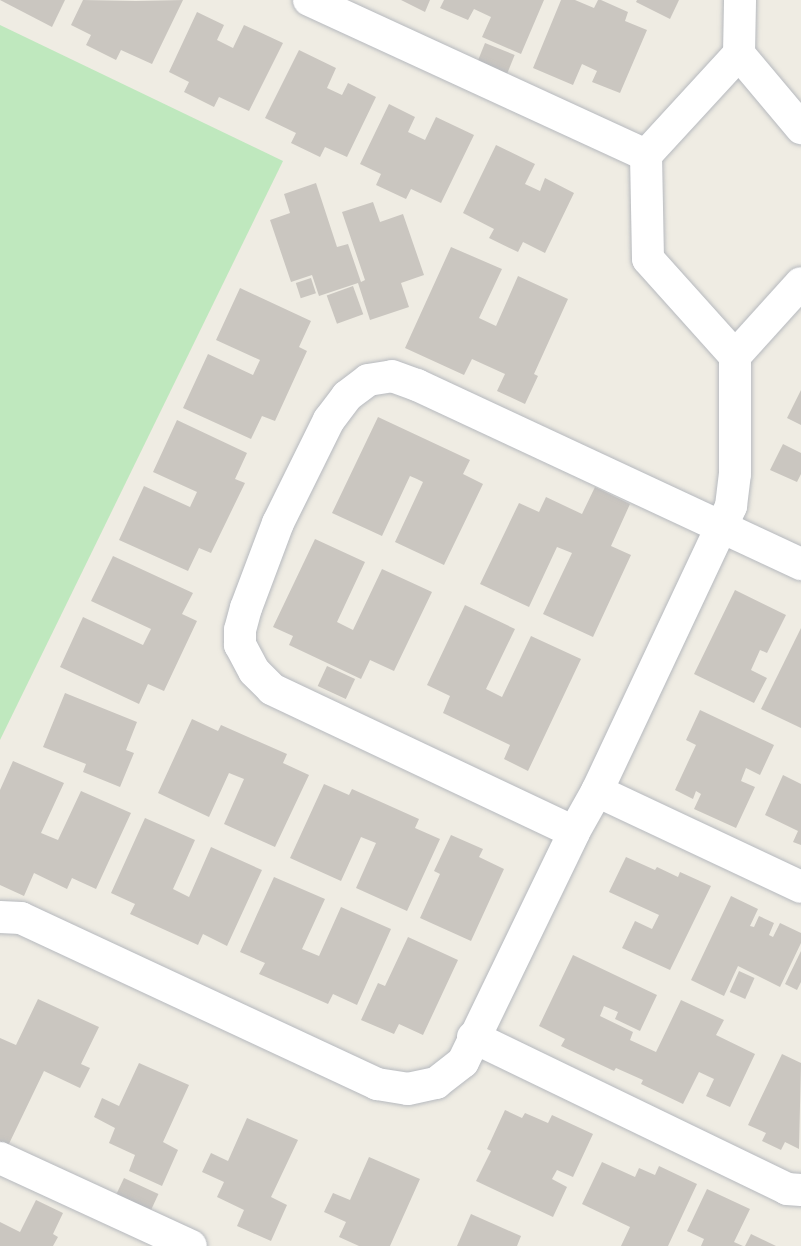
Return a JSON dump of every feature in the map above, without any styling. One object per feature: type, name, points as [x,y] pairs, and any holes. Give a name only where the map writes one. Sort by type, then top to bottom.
[{"type":"street","points":[[309,0],[646,155]]},
{"type":"street","points":[[740,0],[739,54],[801,128]]},
{"type":"street","points":[[0,917],[21,918],[377,1084],[408,1089],[436,1083],[463,1062],[473,1037],[574,832],[597,791],[731,506],[735,474],[735,357],[648,259],[646,155],[739,54]]},
{"type":"street","points":[[735,357],[801,283]]},
{"type":"street","points":[[574,832],[272,689],[254,671],[240,645],[240,630],[278,523],[329,420],[347,396],[368,380],[392,376],[417,385],[801,564]]},
{"type":"street","points":[[597,791],[801,887]]},
{"type":"street","points":[[473,1037],[787,1189],[801,1190]]},
{"type":"street","points":[[0,1158],[191,1246]]},
{"type":"green space","points":[[0,25],[283,161],[0,740]]},
{"type":"building","points":[[0,0],[65,0],[52,27]]},
{"type":"building","points":[[83,0],[183,0],[152,64],[121,50],[116,60],[86,45],[91,35],[71,25]]},
{"type":"building","points":[[401,0],[430,0],[425,12]]},
{"type":"building","points":[[444,0],[544,0],[521,54],[482,37],[491,17],[474,9],[468,20],[440,8]]},
{"type":"building","points":[[561,0],[575,0],[594,8],[598,0],[601,0],[628,12],[625,21],[647,30],[620,93],[592,82],[597,71],[582,64],[573,85],[533,68]]},
{"type":"building","points":[[637,0],[679,0],[670,19],[636,2]]},
{"type":"building","points":[[197,12],[224,25],[217,40],[233,48],[244,25],[283,43],[249,111],[219,97],[214,107],[184,92],[189,82],[169,72]]},
{"type":"building","points":[[485,43],[515,55],[506,75],[477,63]]},
{"type":"building","points":[[299,50],[336,68],[327,88],[342,95],[348,83],[376,97],[347,157],[325,147],[320,157],[291,143],[296,133],[265,118]]},
{"type":"building","points":[[389,104],[415,117],[408,132],[425,140],[436,117],[474,135],[441,203],[411,189],[406,199],[376,185],[381,174],[360,164]]},
{"type":"building","points":[[496,145],[535,164],[525,184],[540,191],[545,178],[574,193],[545,253],[523,242],[518,252],[489,238],[494,229],[463,213]]},
{"type":"building","points":[[316,183],[337,247],[348,244],[361,282],[365,280],[342,212],[373,202],[380,222],[403,214],[424,275],[401,283],[409,307],[370,320],[358,283],[319,296],[312,275],[291,282],[270,220],[290,213],[284,194]]},
{"type":"building","points":[[451,247],[502,269],[479,318],[496,326],[518,276],[568,299],[534,374],[538,376],[525,404],[497,391],[505,374],[472,359],[464,375],[405,348]]},
{"type":"building","points":[[311,278],[316,293],[301,298],[296,283]]},
{"type":"building","points":[[353,286],[363,314],[337,324],[327,296]]},
{"type":"building","points":[[240,288],[311,321],[299,347],[307,351],[275,421],[262,416],[251,439],[183,408],[208,354],[253,375],[260,360],[216,340]]},
{"type":"building","points":[[801,390],[801,425],[787,418]]},
{"type":"building","points":[[378,417],[470,460],[463,474],[483,484],[444,565],[395,542],[423,482],[417,479],[410,476],[382,536],[332,513]]},
{"type":"building","points":[[177,420],[247,453],[235,479],[245,483],[211,553],[199,548],[188,571],[119,540],[144,486],[190,507],[197,492],[153,472]]},
{"type":"building","points":[[783,444],[801,453],[801,474],[797,482],[770,470]]},
{"type":"building","points":[[595,487],[630,504],[611,546],[631,555],[593,637],[543,614],[572,553],[557,547],[529,607],[480,584],[519,503],[539,512],[546,497],[582,514]]},
{"type":"building","points":[[315,539],[365,562],[337,622],[353,630],[382,569],[432,592],[394,671],[370,660],[361,679],[289,645],[293,636],[273,627]]},
{"type":"building","points":[[113,556],[193,593],[182,614],[197,621],[164,691],[148,684],[139,704],[60,667],[83,617],[143,645],[151,629],[91,601]]},
{"type":"building","points":[[735,590],[786,615],[767,653],[760,650],[751,670],[767,678],[754,703],[694,674]]},
{"type":"building","points":[[465,605],[515,629],[486,689],[502,697],[531,636],[581,659],[528,771],[504,759],[510,745],[443,713],[450,696],[427,685]]},
{"type":"building","points":[[801,628],[801,728],[761,709]]},
{"type":"building","points":[[327,666],[355,679],[346,699],[318,686]]},
{"type":"building","points":[[65,693],[137,722],[126,750],[134,753],[120,787],[83,772],[86,764],[43,747]]},
{"type":"building","points":[[700,710],[774,745],[760,775],[746,768],[741,781],[755,787],[736,828],[694,809],[701,794],[696,791],[693,799],[675,790],[696,745],[686,740]]},
{"type":"building","points":[[192,719],[218,731],[221,725],[287,754],[283,763],[309,775],[275,847],[224,824],[244,779],[229,773],[209,817],[158,793]]},
{"type":"building","points":[[13,761],[64,783],[41,833],[58,840],[81,791],[131,813],[96,889],[72,878],[67,889],[34,873],[24,896],[0,885],[0,790]]},
{"type":"building","points":[[783,775],[801,784],[801,845],[793,842],[798,831],[765,815]]},
{"type":"building","points":[[324,784],[349,795],[352,789],[419,819],[415,828],[440,839],[407,911],[356,888],[376,843],[361,837],[341,881],[290,858]]},
{"type":"building","points":[[145,818],[195,840],[173,889],[189,897],[211,847],[262,870],[227,946],[203,934],[198,945],[130,914],[135,904],[111,893]]},
{"type":"building","points":[[451,835],[483,849],[479,857],[504,869],[471,941],[420,918],[440,874],[434,871]]},
{"type":"building","points":[[626,857],[678,877],[680,872],[711,886],[670,970],[622,948],[635,921],[652,929],[659,915],[609,892]]},
{"type":"building","points":[[274,877],[325,899],[302,949],[319,956],[341,907],[391,929],[357,1005],[333,994],[328,1004],[259,974],[265,963],[240,952]]},
{"type":"building","points":[[731,896],[758,909],[750,926],[754,927],[759,916],[774,923],[769,935],[773,937],[780,923],[801,933],[801,943],[780,987],[738,966],[724,996],[691,980]]},
{"type":"building","points":[[408,937],[458,960],[423,1035],[399,1024],[394,1034],[361,1020],[378,983],[385,986]]},
{"type":"building","points":[[801,951],[801,982],[797,990],[785,984]]},
{"type":"building","points":[[573,955],[657,995],[640,1031],[615,1019],[618,1012],[604,1006],[600,1016],[633,1032],[630,1040],[656,1052],[681,1000],[724,1020],[716,1035],[755,1054],[730,1107],[706,1096],[714,1079],[699,1072],[683,1104],[641,1084],[643,1080],[616,1068],[614,1071],[561,1046],[565,1039],[539,1026]]},
{"type":"building","points":[[739,971],[755,978],[745,999],[730,992]]},
{"type":"building","points":[[38,999],[99,1027],[81,1064],[90,1068],[80,1088],[44,1071],[6,1150],[0,1147],[0,1038],[16,1045]]},
{"type":"building","points":[[782,1054],[801,1063],[799,1149],[785,1142],[781,1150],[762,1141],[766,1133],[748,1125]]},
{"type":"building","points":[[139,1063],[189,1085],[163,1142],[178,1150],[162,1186],[129,1171],[135,1155],[109,1143],[115,1128],[94,1117],[102,1098],[119,1106]]},
{"type":"building","points":[[505,1110],[522,1118],[525,1113],[548,1123],[552,1115],[593,1134],[573,1177],[557,1170],[552,1179],[567,1187],[553,1217],[476,1181],[491,1151],[487,1149]]},
{"type":"building","points":[[247,1118],[298,1140],[271,1197],[287,1205],[271,1241],[237,1226],[244,1210],[217,1197],[224,1182],[202,1172],[211,1153],[228,1161]]},
{"type":"building","points":[[369,1157],[420,1179],[390,1246],[359,1246],[339,1237],[346,1222],[324,1212],[333,1193],[350,1200]]},
{"type":"building","points":[[602,1162],[635,1177],[639,1168],[655,1175],[659,1166],[697,1184],[668,1246],[621,1246],[630,1227],[582,1204]]},
{"type":"building","points":[[124,1178],[158,1194],[149,1215],[114,1199]]},
{"type":"building","points":[[707,1189],[750,1209],[734,1242],[743,1246],[701,1246],[704,1239],[687,1231]]},
{"type":"building","points":[[36,1200],[63,1213],[53,1234],[58,1237],[53,1246],[0,1246],[0,1222],[20,1232]]},
{"type":"building","points":[[471,1214],[521,1236],[517,1246],[457,1246]]},
{"type":"building","points":[[751,1234],[776,1246],[745,1246]]}]
